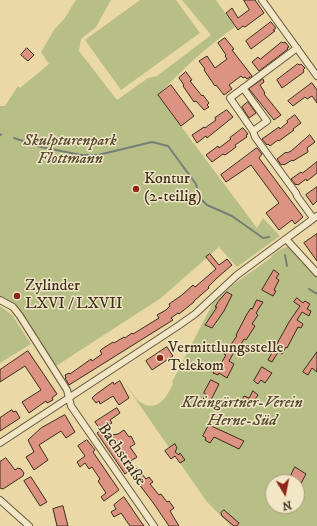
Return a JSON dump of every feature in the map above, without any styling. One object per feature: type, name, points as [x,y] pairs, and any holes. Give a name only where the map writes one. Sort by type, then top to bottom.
[{"type":"street","points":[[264,2],[317,76]]},
{"type":"street","points":[[0,443],[195,314],[237,275],[315,217],[297,196],[255,137],[253,131],[230,98],[297,48]]},
{"type":"street","points":[[243,88],[267,121],[253,131]]},
{"type":"street","points":[[286,239],[317,273]]},
{"type":"street","name":"Bachstraße","points":[[0,300],[13,307],[20,316],[67,390],[71,406],[154,526]]},
{"type":"street","points":[[0,500],[29,526]]},
{"type":"green space","name":"Skulpturenpark Flottmann","points":[[76,0],[111,0],[96,27],[81,39],[79,51],[117,100],[148,78],[157,76],[211,35],[182,0],[216,0],[235,27],[195,59],[158,95],[257,228],[263,218],[280,236],[237,267],[219,247],[161,298],[56,366],[19,310],[10,302],[0,297],[0,106],[5,106],[18,86],[20,88],[49,64],[41,52],[54,30],[64,19]]},
{"type":"green space","points":[[140,0],[176,0],[200,33],[121,90],[85,40]]},
{"type":"green space","name":"Kleingärtner-Verein Herne-Süd","points":[[289,246],[317,276],[317,526],[231,526],[207,502],[118,374],[137,400],[150,406],[163,400],[170,390],[173,384],[172,382],[213,303],[234,284],[272,257],[271,256],[281,249]]},
{"type":"green space","points":[[0,306],[12,315],[31,344],[0,363]]},
{"type":"building","points":[[244,0],[255,0],[264,13],[245,27],[243,26],[238,30],[226,13],[232,8],[238,18],[249,10]]},
{"type":"building","points":[[271,22],[276,28],[273,30],[275,31],[251,49],[246,41]]},
{"type":"building","points":[[225,38],[234,49],[232,50],[252,76],[247,79],[241,76],[229,85],[232,89],[224,95],[216,85],[215,86],[199,61],[207,56],[215,68],[227,59],[218,43]]},
{"type":"building","points":[[282,42],[285,42],[289,47],[287,48],[288,49],[259,71],[252,62],[258,57],[260,59]]},
{"type":"building","points":[[27,48],[34,55],[28,61],[21,55]]},
{"type":"building","points":[[298,64],[301,64],[305,68],[303,70],[304,72],[282,88],[277,80]]},
{"type":"building","points":[[186,72],[192,80],[190,81],[209,103],[207,105],[209,107],[204,110],[196,101],[194,102],[179,78]]},
{"type":"building","points":[[263,79],[264,82],[260,85],[265,93],[264,94],[281,115],[274,120],[249,89]]},
{"type":"building","points":[[312,83],[317,90],[317,103],[312,96],[307,99],[305,97],[293,106],[288,101]]},
{"type":"building","points":[[171,85],[194,116],[181,126],[158,95]]},
{"type":"building","points":[[248,102],[256,113],[249,118],[242,107]]},
{"type":"building","points":[[227,110],[233,117],[207,138],[206,136],[197,143],[192,135],[204,127],[205,128],[216,120],[215,118]]},
{"type":"building","points":[[295,115],[301,123],[279,141],[278,140],[270,146],[268,144],[267,145],[262,139],[279,127],[280,129]]},
{"type":"building","points":[[243,128],[248,134],[246,135],[247,137],[235,145],[236,147],[228,153],[225,155],[223,154],[212,162],[206,155],[218,146],[219,148]]},
{"type":"building","points":[[310,135],[315,142],[307,148],[308,152],[293,161],[292,160],[284,165],[281,165],[277,159],[286,152],[291,151]]},
{"type":"building","points":[[257,148],[262,154],[259,158],[303,217],[295,224],[292,220],[279,230],[266,213],[279,203],[251,165],[226,182],[221,175]]},
{"type":"building","points":[[317,162],[317,173],[307,181],[306,179],[296,185],[291,179]]},
{"type":"building","points":[[317,187],[317,201],[313,205],[306,195]]},
{"type":"building","points":[[317,234],[317,261],[304,243]]},
{"type":"building","points":[[210,254],[219,265],[227,259],[232,265],[194,302],[179,314],[178,313],[171,318],[173,320],[69,385],[65,375],[70,374],[91,359],[92,361],[102,354],[100,351],[102,349],[113,342],[114,343],[124,337],[125,338],[132,333],[133,334],[159,318],[157,315],[166,310],[170,306],[169,304],[193,285],[195,287],[216,269],[206,257]]},
{"type":"building","points":[[274,270],[279,274],[276,278],[279,280],[273,296],[262,290]]},
{"type":"building","points":[[227,292],[232,295],[224,311],[212,328],[205,325],[217,307],[215,307],[218,302]]},
{"type":"building","points":[[297,298],[303,303],[305,301],[310,304],[307,309],[311,311],[309,316],[302,312],[297,320],[303,324],[301,328],[298,327],[287,348],[286,347],[282,354],[278,352],[272,362],[268,360],[289,322],[300,306],[294,302]]},
{"type":"building","points":[[257,300],[263,302],[256,313],[258,315],[252,324],[255,326],[246,340],[244,339],[236,353],[234,352],[229,361],[234,364],[227,378],[219,373],[218,375],[213,373],[215,369],[217,370],[226,355],[224,354],[237,336],[236,335],[247,314]]},
{"type":"building","name":"Vermittlungsstelle Telekom","points":[[167,347],[173,356],[152,370],[146,361]]},
{"type":"building","points":[[28,351],[57,394],[52,398],[53,400],[47,403],[46,401],[29,413],[22,402],[41,390],[25,366],[0,382],[0,370]]},
{"type":"building","points":[[317,352],[317,372],[312,368],[308,375],[303,372]]},
{"type":"building","points":[[262,367],[272,373],[265,383],[261,380],[258,384],[254,381]]},
{"type":"building","points":[[211,380],[219,384],[211,400],[209,399],[206,403],[202,401],[206,394],[204,393]]},
{"type":"building","points":[[120,381],[129,398],[119,405],[113,396],[100,404],[99,401],[96,403],[92,398],[113,382],[114,384]]},
{"type":"building","points":[[253,391],[258,395],[253,402],[249,399],[245,406],[240,403],[244,396],[249,398]]},
{"type":"building","points":[[117,408],[120,413],[110,420],[112,423],[106,427],[111,435],[118,434],[124,430],[129,437],[131,436],[135,444],[130,447],[137,457],[129,462],[134,470],[137,468],[146,479],[149,477],[153,482],[150,484],[159,495],[161,494],[167,502],[169,501],[174,508],[170,511],[179,526],[169,526],[129,471],[125,474],[97,433],[101,430],[95,422]]},
{"type":"building","points":[[12,410],[13,412],[16,411],[20,418],[0,431],[0,418]]},
{"type":"building","points":[[65,415],[75,432],[66,438],[61,431],[39,445],[48,460],[34,470],[26,457],[34,452],[28,440],[41,428]]},
{"type":"building","points":[[209,425],[244,441],[239,449],[214,437],[210,443],[205,440],[206,438],[203,436]]},
{"type":"building","points":[[87,440],[95,450],[93,452],[119,490],[104,501],[101,497],[106,493],[98,481],[100,479],[92,467],[89,469],[85,463],[80,467],[77,462],[85,456],[78,446]]},
{"type":"building","points":[[175,444],[177,448],[175,452],[179,455],[180,453],[185,460],[180,463],[175,456],[171,459],[165,451]]},
{"type":"building","points":[[6,458],[15,470],[18,468],[21,469],[24,473],[23,476],[3,489],[0,488],[0,462]]},
{"type":"building","points":[[295,467],[306,474],[305,476],[305,474],[292,474]]},
{"type":"building","points":[[31,477],[47,502],[40,506],[24,481]]},
{"type":"building","points":[[124,497],[144,526],[130,526],[121,513],[114,517],[111,512],[116,509],[114,505]]},
{"type":"building","points":[[63,506],[68,526],[57,526],[53,509]]},
{"type":"building","points":[[224,510],[239,523],[237,526],[234,526],[222,516],[221,513]]},
{"type":"waterway","points":[[14,138],[41,147],[81,155],[98,155],[152,142],[168,146],[196,184],[199,197],[207,205],[232,216],[263,238],[269,237]]},
{"type":"waterway","points":[[285,255],[287,266]]},
{"type":"waterway","points":[[309,289],[317,294]]},
{"type":"place","name":"Kontur (2-teilig)","points":[[136,189]]},
{"type":"place","name":"Zylinder LXVI / LXVII","points":[[17,296]]},
{"type":"place","name":"Vermittlungsstelle Telekom","points":[[160,358]]}]
